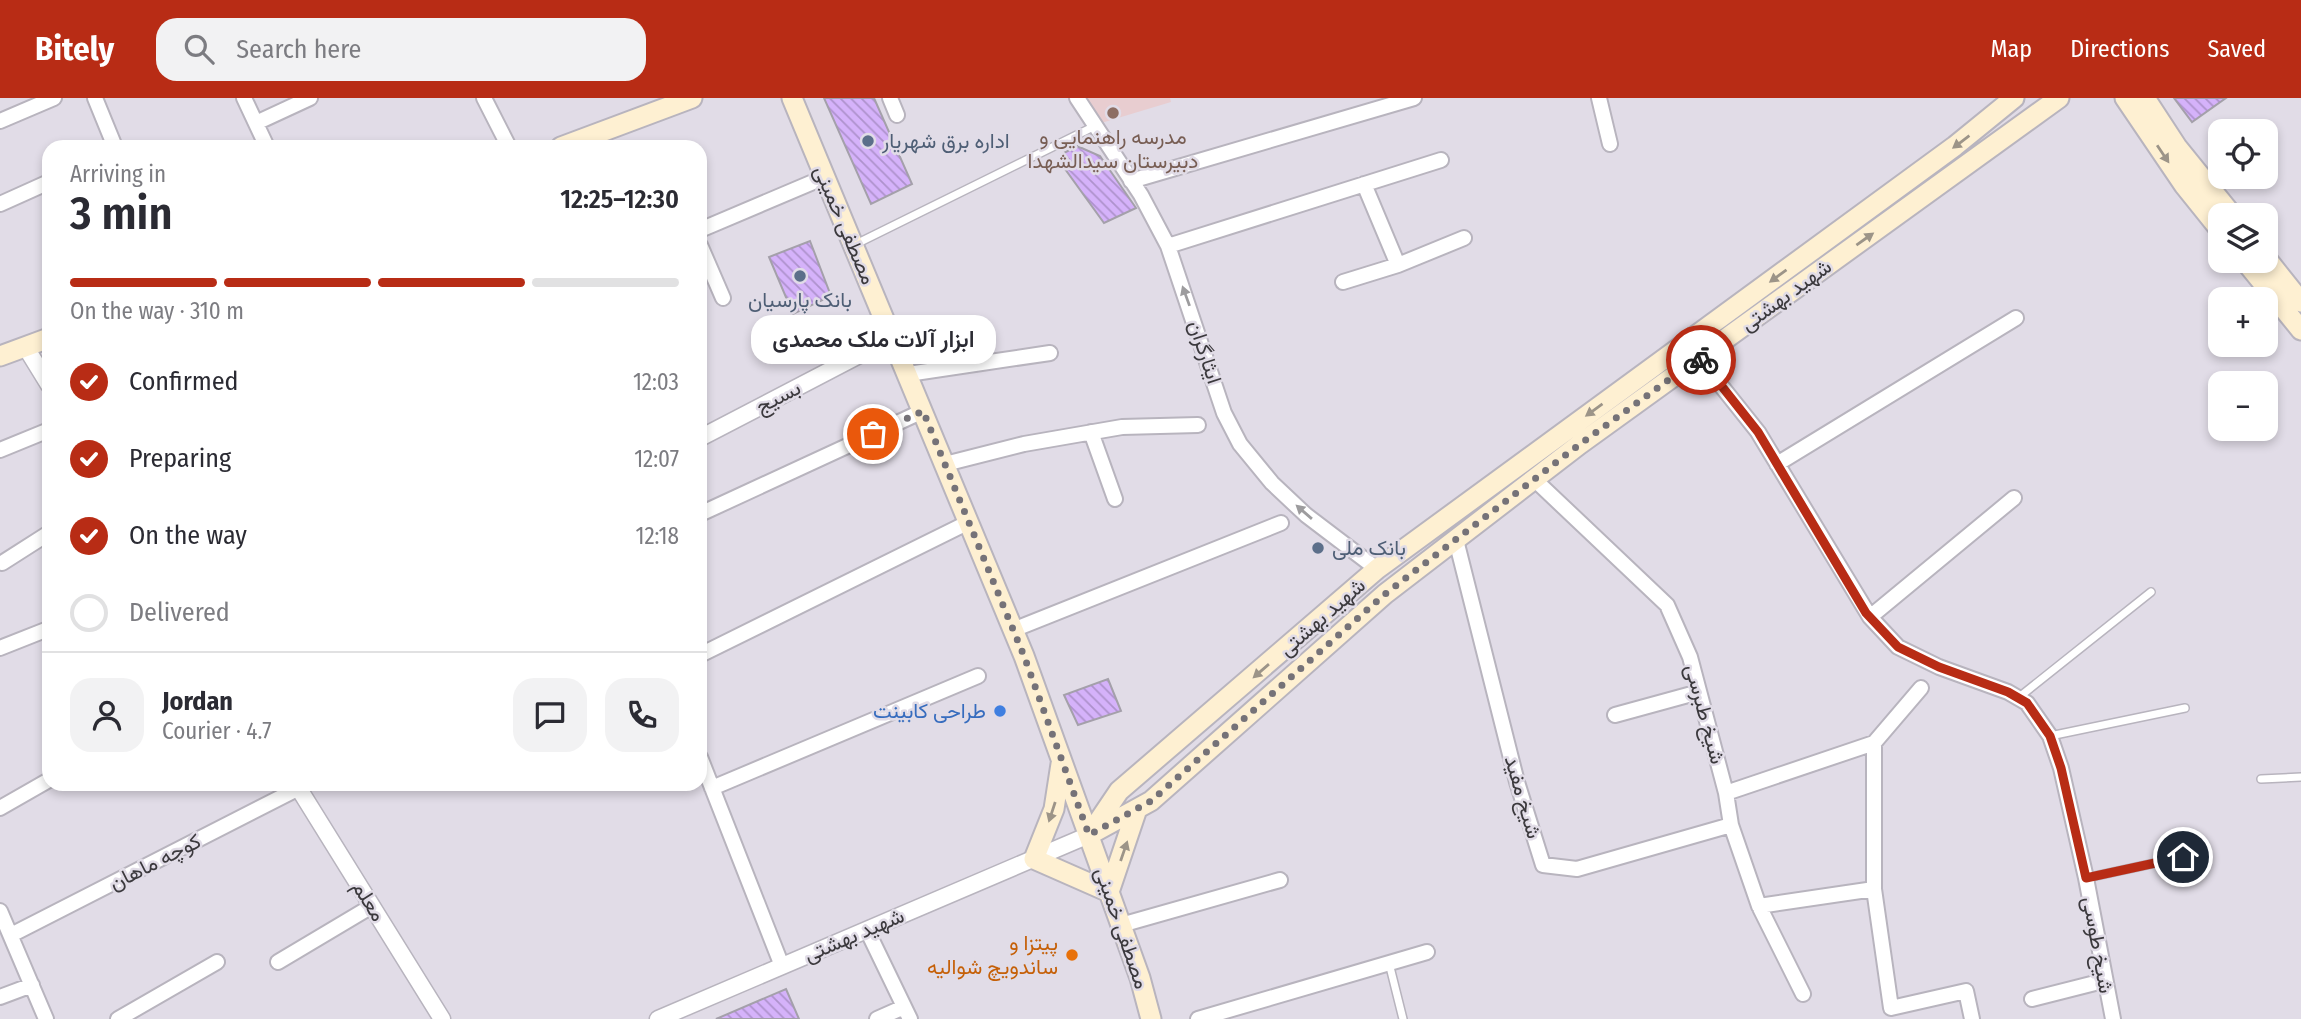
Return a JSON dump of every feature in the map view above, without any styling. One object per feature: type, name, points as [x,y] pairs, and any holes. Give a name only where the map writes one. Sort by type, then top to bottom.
[{"type":"main road","points":[[580,140],[692,98]]},
{"type":"main road","name":"مصطفی خمینی","points":[[792,98],[1013,629],[1121,925],[1151,1019]]},
{"type":"main road","name":"شهید بهشتی","points":[[1089,835],[1119,791],[1377,569],[1955,146],[2014,98]]},
{"type":"main road","name":"شهید بهشتی","points":[[1089,835],[1151,801],[1385,594],[1534,479],[2059,98]]},
{"type":"main road","points":[[2125,98],[2184,185],[2208,215]]},
{"type":"main road","points":[[2145,98],[2177,147],[2222,203]]},
{"type":"main road","points":[[2255,273],[2301,330]]},
{"type":"main road","points":[[2278,273],[2301,302]]},
{"type":"main road","points":[[0,356],[42,340]]},
{"type":"main road","points":[[1062,762],[1054,808],[1034,859],[1109,892],[1138,809]]},
{"type":"street","points":[[0,121],[54,98]]},
{"type":"street","points":[[243,98],[264,140]]},
{"type":"street","points":[[256,123],[310,98]]},
{"type":"street","points":[[484,98],[505,140]]},
{"type":"street","points":[[890,98],[897,115]]},
{"type":"street","name":"ایثارگران","points":[[1077,98],[1131,181],[1168,246],[1224,413],[1240,444],[1272,483],[1307,515],[1377,569]]},
{"type":"street","points":[[1131,181],[1414,98]]},
{"type":"street","points":[[1599,98],[1610,144]]},
{"type":"street","points":[[99,99],[113,140]]},
{"type":"street","points":[[1168,246],[1441,159]]},
{"type":"street","points":[[707,227],[825,177]]},
{"type":"street","points":[[1364,184],[1398,265]]},
{"type":"street","points":[[0,204],[42,185]]},
{"type":"street","points":[[1343,282],[1398,265],[1465,237]]},
{"type":"street","points":[[707,261],[723,298]]},
{"type":"street","points":[[1777,464],[2016,318]]},
{"type":"street","name":"بسیج","points":[[707,434],[892,338]]},
{"type":"street","points":[[25,346],[42,374]]},
{"type":"street","points":[[908,374],[1050,353]]},
{"type":"street","name":"شیخ طوسی","points":[[1699,358],[1758,432],[1870,617],[1898,647],[2027,703],[2050,736],[2061,768],[2086,878],[2113,1019]]},
{"type":"street","points":[[707,511],[923,411]]},
{"type":"street","points":[[945,464],[1122,427],[1198,425]]},
{"type":"street","points":[[1091,432],[1115,499]]},
{"type":"street","points":[[0,450],[42,433]]},
{"type":"street","name":"شیخ طبرسی","points":[[1534,479],[1667,605],[1690,657],[1726,793],[1731,825],[1759,906],[1803,994]]},
{"type":"street","points":[[1870,617],[2014,498]]},
{"type":"street","points":[[707,651],[969,522]]},
{"type":"street","points":[[1013,629],[1281,523]]},
{"type":"street","points":[[2,563],[42,537]]},
{"type":"street","name":"شیخ مفید","points":[[1456,540],[1517,782],[1543,865],[1577,869],[1731,825]]},
{"type":"street","points":[[0,648],[42,631]]},
{"type":"street","points":[[712,788],[978,676]]},
{"type":"street","points":[[1726,793],[1874,743],[1921,688]]},
{"type":"street","points":[[1615,715],[1699,692]]},
{"type":"street","points":[[1874,743],[1874,889],[1891,1008],[1966,991],[1972,1019]]},
{"type":"street","points":[[707,775],[782,966]]},
{"type":"street","points":[[0,808],[42,784]]},
{"type":"street","name":"کوچه ماهان","points":[[11,935],[287,791]]},
{"type":"street","name":"معلم","points":[[300,791],[442,1019]]},
{"type":"street","name":"شهید بهشتی","points":[[663,1018],[1089,835]]},
{"type":"street","points":[[1121,925],[1280,880]]},
{"type":"street","points":[[1759,906],[1874,889]]},
{"type":"street","points":[[278,962],[372,906]]},
{"type":"street","points":[[0,911],[46,1019]]},
{"type":"street","points":[[867,930],[907,1013],[877,1019]]},
{"type":"street","points":[[1198,1019],[1427,952]]},
{"type":"street","points":[[118,1019],[217,962]]},
{"type":"street","points":[[2032,999],[2104,981]]},
{"type":"street","points":[[0,996],[32,985]]},
{"type":"lane","points":[[853,245],[1095,126]]},
{"type":"lane","points":[[2018,698],[2151,593]]},
{"type":"lane","points":[[2050,736],[2185,708]]},
{"type":"lane","points":[[2262,779],[2301,777]]},
{"type":"lane","points":[[2086,878],[2183,857]]},
{"type":"lane","points":[[1389,963],[1403,1019]]},
{"type":"shaded area","name":"مدرسه راهنمایی و دبیرستان سیدالشهدا","points":[[1085,98],[1170,98],[1171,102],[1098,124]]},
{"type":"building","name":"اداره برق شهریار","points":[[824,98],[874,98],[912,184],[871,204]]},
{"type":"building","points":[[2174,98],[2226,98],[2192,122]]},
{"type":"building","points":[[1077,146],[1100,156],[1136,208],[1104,223],[1060,162],[1062,154]]},
{"type":"building","name":"بانک پارسیان","points":[[810,241],[831,296],[793,314],[769,257]]},
{"type":"building","points":[[1108,679],[1121,711],[1078,725],[1064,695]]},
{"type":"building","points":[[786,989],[799,1019],[716,1019]]},
{"type":"way so far","points":[[873,434],[923,411],[1024,656],[1089,835],[1151,801],[1385,594],[1580,444],[1699,358],[1701,360]]},
{"type":"place","name":"مدرسه راهنمایی و دبیرستان سیدالشهدا","points":[[1113,113]]},
{"type":"place","name":"اداره برق شهریار","points":[[868,141]]},
{"type":"place","name":"بانک پارسیان","points":[[800,276]]},
{"type":"place","name":"ابزار آلات ملک محمدی","points":[[873,434]]},
{"type":"place","name":"بانک ملی","points":[[1318,548]]},
{"type":"place","name":"طراحی کابینت","points":[[1000,711]]},
{"type":"place","name":"پیتزا و ساندویچ شوالیه","points":[[1072,955]]},
{"type":"route","points":[[1701,360],[1758,432],[1866,613],[1898,647],[1939,667],[2008,692],[2027,703],[2050,736],[2061,768],[2086,878],[2183,857]]}]
